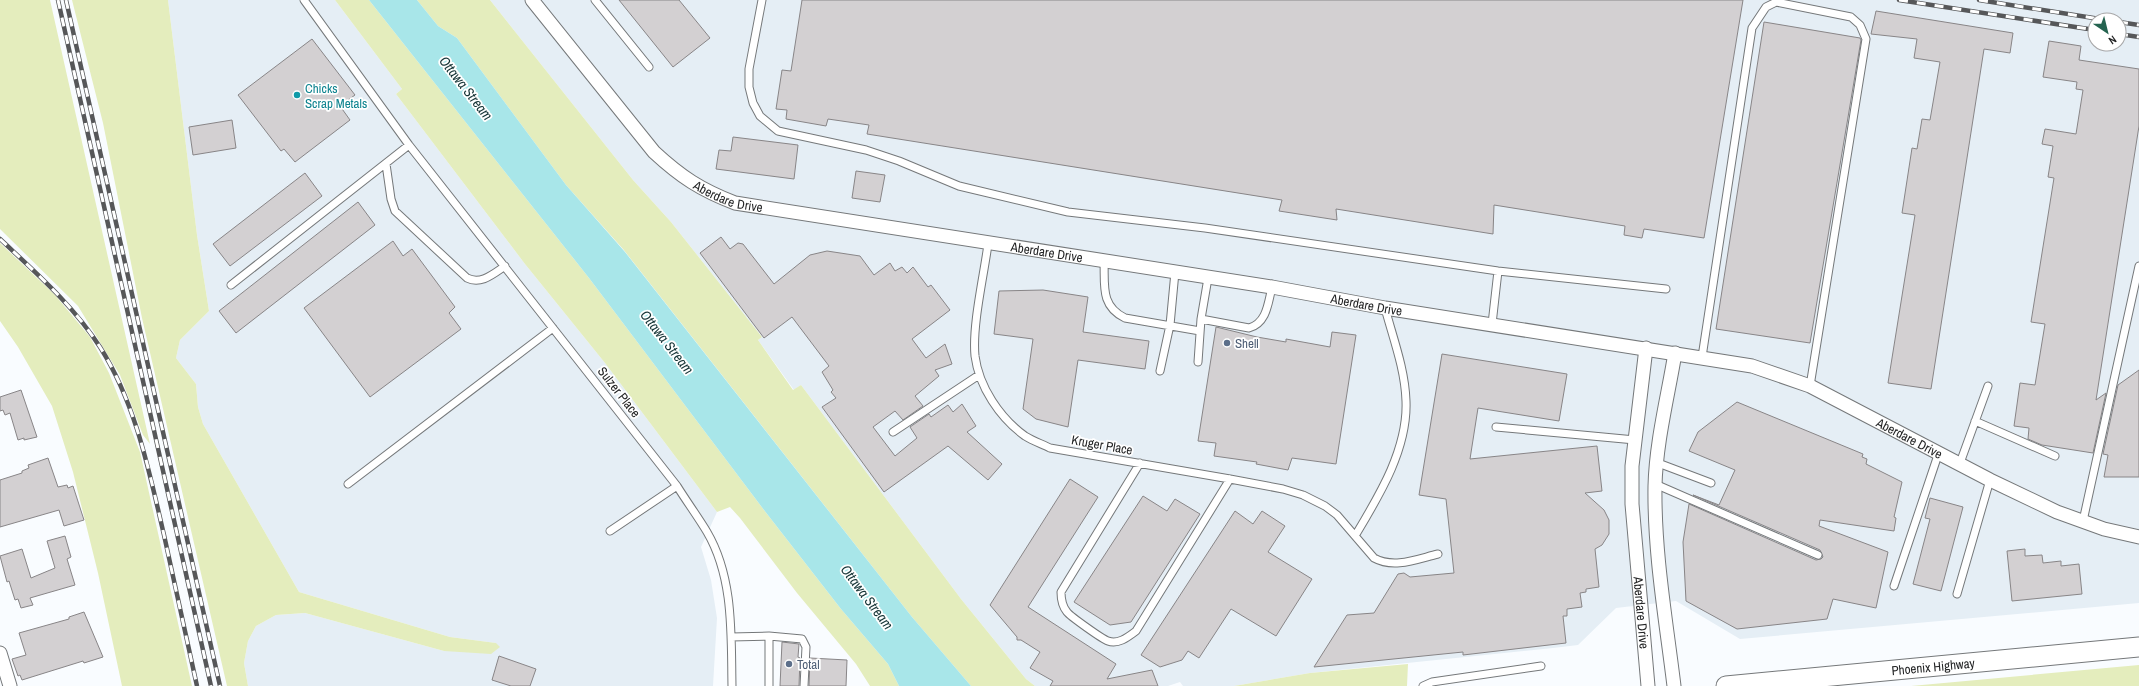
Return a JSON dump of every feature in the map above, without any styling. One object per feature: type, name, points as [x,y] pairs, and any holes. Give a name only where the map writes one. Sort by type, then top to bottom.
[{"type":"main road","name":"Phoenix Highway","points":[[1726,686],[2139,646]]},
{"type":"street","name":"Aberdare Drive","points":[[532,0],[654,152],[678,174],[709,193],[735,203],[988,244],[1272,287],[1385,308],[1646,348],[1752,366],[1810,386],[1940,452],[1990,480],[2057,512],[2104,529],[2139,537]]},
{"type":"street","name":"Aberdare Drive","points":[[1646,348],[1632,466],[1632,504],[1648,686]]},
{"type":"street","name":"Aberdare Drive","points":[[1674,686],[1658,559],[1655,484],[1675,353]]},
{"type":"street","points":[[0,653],[10,686]]},
{"type":"lane","name":"Sulzer Place","points":[[304,0],[410,145],[677,486],[708,534],[723,569],[729,604],[732,686]]},
{"type":"lane","points":[[595,0],[649,67]]},
{"type":"lane","points":[[762,0],[749,69],[749,87],[753,103],[760,116],[778,131],[866,150],[899,161],[959,186],[1068,212],[1205,228],[1498,271],[1666,289]]},
{"type":"lane","points":[[1702,357],[1752,28],[1766,7],[1776,2],[1851,17],[1860,25],[1866,39],[1810,386]]},
{"type":"lane","points":[[231,285],[410,145]]},
{"type":"lane","points":[[386,164],[391,199],[395,211],[467,278],[472,280],[485,279],[505,266]]},
{"type":"lane","name":"Kruger Place","points":[[988,244],[977,326],[975,355],[979,375],[988,396],[1003,416],[1027,437],[1050,448],[1230,479],[1283,489],[1303,495],[1325,506],[1355,536],[1374,558],[1383,562],[1392,564],[1438,554]]},
{"type":"lane","points":[[1104,261],[1106,298],[1110,307],[1116,314],[1125,318],[1200,331]]},
{"type":"lane","points":[[2083,522],[2139,266]]},
{"type":"lane","points":[[1492,324],[1498,271]]},
{"type":"lane","points":[[1160,371],[1170,325],[1175,272]]},
{"type":"lane","points":[[1198,362],[1200,331],[1208,278]]},
{"type":"lane","points":[[1202,319],[1249,328],[1255,326],[1263,319],[1272,287]]},
{"type":"lane","points":[[1355,536],[1379,493],[1403,435],[1407,401],[1403,372],[1385,308]]},
{"type":"lane","points":[[348,484],[553,328]]},
{"type":"lane","points":[[893,432],[979,375]]},
{"type":"lane","points":[[1960,463],[1988,386]]},
{"type":"lane","points":[[1976,421],[2055,456]]},
{"type":"lane","points":[[1496,427],[1635,440]]},
{"type":"lane","points":[[1894,586],[1940,452]]},
{"type":"lane","points":[[1140,463],[1061,592],[1061,601],[1068,613],[1108,641],[1116,642],[1127,638],[1136,631],[1230,479]]},
{"type":"lane","points":[[1658,463],[1712,483]]},
{"type":"lane","points":[[1957,594],[1990,480]]},
{"type":"lane","points":[[1655,484],[1818,555]]},
{"type":"lane","points":[[610,530],[677,486]]},
{"type":"lane","points":[[769,636],[769,686]]},
{"type":"lane","points":[[730,637],[797,637],[804,642],[804,686]]},
{"type":"lane","points":[[1423,686],[1432,682],[1541,666]]},
{"type":"shaded area","points":[[168,0],[335,0],[402,89],[396,94],[525,264],[605,363],[717,512],[701,547],[711,580],[717,618],[713,686],[248,686],[244,663],[248,641],[256,626],[276,615],[305,613],[444,651],[496,643],[450,637],[299,592],[203,424],[198,407],[196,384],[176,358],[180,340],[209,311],[197,235]]},
{"type":"shaded area","points":[[490,0],[2139,0],[2139,603],[1740,639],[1676,601],[1616,608],[1578,645],[1310,673],[1234,686],[1183,686],[1180,682],[1168,686],[1035,686],[1026,679],[961,599],[801,385],[794,390],[758,340],[762,337],[671,222],[633,180]]},
{"type":"green space","points":[[0,0],[50,0],[150,444],[143,435],[120,375],[78,306],[0,229]]},
{"type":"green space","points":[[72,0],[168,0],[197,235],[209,311],[180,340],[176,358],[196,384],[198,407],[203,424],[299,592],[450,637],[496,643],[500,647],[491,654],[444,651],[305,613],[276,615],[256,626],[248,641],[244,663],[248,686],[227,686],[142,318],[103,123]]},
{"type":"green space","points":[[335,0],[369,0],[589,278],[764,510],[841,609],[888,664],[899,686],[870,686],[856,664],[797,593],[740,518],[730,507],[717,512],[605,363],[525,264],[396,94],[402,89]]},
{"type":"green space","points":[[417,0],[490,0],[633,180],[671,222],[762,337],[758,340],[793,390],[801,385],[961,599],[1026,679],[1035,686],[971,686],[912,617],[623,249],[566,185],[457,38],[438,26]]},
{"type":"green space","points":[[0,243],[55,295],[90,337],[109,373],[140,452],[192,686],[122,686],[98,573],[73,472],[52,406],[18,347],[0,321]]},
{"type":"green space","points":[[1408,664],[1407,686],[1234,686],[1310,673]]},
{"type":"green space","points":[[2139,665],[2139,686],[1911,686]]},
{"type":"water","name":"Ottawa Stream","points":[[369,0],[417,0],[438,26],[457,38],[566,185],[625,252],[912,617],[971,686],[899,686],[888,664],[841,609],[764,510],[589,278]]},
{"type":"building","points":[[619,0],[679,0],[710,38],[673,67]]},
{"type":"building","points":[[802,0],[1743,0],[1704,238],[1644,229],[1642,238],[1624,235],[1625,226],[1494,205],[1493,234],[1336,209],[1337,220],[1279,211],[1282,200],[867,134],[869,125],[828,119],[826,126],[786,119],[787,110],[776,109],[782,70],[791,71]]},
{"type":"building","points":[[1876,11],[2013,33],[2010,53],[1984,49],[1931,389],[1888,383],[1915,215],[1902,213],[1912,148],[1917,149],[1922,119],[1930,120],[1940,62],[1914,58],[1917,39],[1871,34]]},
{"type":"building","points":[[1764,22],[1860,38],[1861,40],[1810,343],[1716,329]]},
{"type":"building","name":"Chicks Scrap Metals","points":[[312,39],[355,95],[340,106],[350,120],[295,162],[284,149],[281,151],[238,95]]},
{"type":"building","points":[[2049,41],[2081,46],[2079,60],[2139,69],[2139,126],[2096,400],[2106,393],[2093,453],[2042,445],[2028,439],[2029,428],[2014,426],[2020,383],[2035,385],[2045,324],[2031,322],[2054,178],[2048,177],[2053,146],[2042,144],[2045,129],[2076,134],[2083,90],[2076,89],[2077,82],[2043,77]]},
{"type":"building","points":[[232,120],[236,148],[193,155],[189,127]]},
{"type":"building","points":[[733,137],[798,145],[794,179],[716,169],[719,150],[731,151]]},
{"type":"building","points":[[856,171],[885,175],[880,202],[852,198]]},
{"type":"building","points":[[305,173],[322,196],[230,266],[213,244]]},
{"type":"building","points":[[358,202],[375,225],[236,333],[219,311]]},
{"type":"building","points":[[721,237],[730,249],[738,243],[743,244],[774,284],[810,255],[827,251],[860,256],[874,275],[890,263],[895,271],[902,267],[907,273],[913,267],[928,287],[931,285],[950,310],[912,339],[926,358],[945,344],[952,364],[935,370],[939,376],[915,396],[923,406],[903,420],[895,411],[873,427],[895,456],[917,438],[910,427],[929,414],[931,417],[948,405],[953,412],[962,404],[976,426],[967,432],[1002,464],[988,480],[948,446],[884,492],[822,407],[836,398],[831,392],[833,390],[822,372],[829,366],[792,317],[764,338],[700,253]]},
{"type":"building","points":[[393,241],[403,256],[412,249],[455,307],[449,313],[461,329],[370,397],[304,308]]},
{"type":"building","points":[[1043,290],[1088,297],[1083,332],[1149,341],[1145,369],[1078,360],[1068,427],[1036,419],[1023,409],[1033,339],[994,334],[999,291]]},
{"type":"building","points":[[1216,327],[1257,337],[1286,342],[1286,339],[1330,347],[1332,332],[1356,335],[1336,464],[1292,458],[1288,470],[1256,464],[1257,462],[1214,456],[1216,443],[1198,441]]},
{"type":"building","points":[[1442,354],[1567,374],[1559,421],[1478,408],[1470,459],[1597,446],[1602,491],[1585,493],[1604,510],[1609,520],[1609,534],[1602,545],[1595,549],[1599,587],[1586,589],[1586,592],[1580,593],[1582,607],[1567,609],[1567,616],[1563,616],[1566,643],[1463,655],[1463,652],[1314,667],[1347,615],[1374,613],[1398,574],[1404,573],[1410,577],[1454,573],[1446,499],[1419,495]]},
{"type":"building","points":[[2139,370],[2139,477],[2104,477],[2108,455],[2103,454],[2118,385]]},
{"type":"building","points":[[21,390],[37,437],[18,440],[10,413],[5,415],[3,410],[0,411],[0,397]]},
{"type":"building","points":[[1737,402],[1863,454],[1862,457],[1867,459],[1866,464],[1902,482],[1894,517],[1896,518],[1894,531],[1820,520],[1819,526],[1888,552],[1876,608],[1833,599],[1827,619],[1737,629],[1686,601],[1683,542],[1689,504],[1816,560],[1823,557],[1820,550],[1693,495],[1719,505],[1735,470],[1689,451],[1698,432]]},
{"type":"building","points":[[48,458],[58,487],[67,485],[68,488],[73,486],[84,520],[64,526],[59,510],[0,527],[0,480],[22,473],[22,471],[29,468],[28,465]]},
{"type":"building","points":[[1070,479],[1098,497],[1028,607],[1116,664],[1107,679],[1152,670],[1158,686],[1050,686],[1053,681],[1030,668],[1040,652],[1021,640],[1017,640],[1017,637],[990,605]]},
{"type":"building","points":[[1143,496],[1167,511],[1175,499],[1200,514],[1131,622],[1110,625],[1074,602]]},
{"type":"building","points":[[1930,498],[1963,507],[1941,591],[1913,584],[1930,519],[1925,518]]},
{"type":"building","points":[[1235,511],[1253,524],[1262,511],[1285,526],[1268,552],[1312,579],[1276,636],[1231,609],[1199,658],[1188,651],[1182,660],[1160,667],[1141,655]]},
{"type":"building","points":[[65,536],[71,557],[67,559],[75,585],[30,598],[33,605],[21,608],[18,599],[15,600],[9,581],[7,582],[0,556],[22,549],[31,578],[55,568],[47,541]]},
{"type":"building","points":[[2025,549],[2025,556],[2042,555],[2043,563],[2061,561],[2061,566],[2079,564],[2082,594],[2012,601],[2007,551]]},
{"type":"building","points":[[84,612],[103,657],[84,663],[83,661],[22,680],[20,675],[18,676],[12,659],[26,655],[19,633],[69,619],[69,617]]},
{"type":"building","name":"Total","points":[[782,642],[799,644],[799,686],[780,686]]},
{"type":"building","points":[[499,656],[536,669],[530,686],[511,686],[492,680]]},
{"type":"building","points":[[810,658],[847,660],[846,686],[809,686]]},
{"type":"railway","points":[[58,0],[211,686]]},
{"type":"railway","points":[[66,0],[220,686]]},
{"type":"railway","points":[[1899,0],[2087,29]]},
{"type":"railway","points":[[1979,0],[2087,17]]},
{"type":"railway","points":[[2127,23],[2139,25]]},
{"type":"railway","points":[[2127,35],[2139,37]]},
{"type":"railway","points":[[0,239],[40,277],[78,317],[100,347],[123,391],[147,462],[197,686]]},
{"type":"place","name":"Chicks Scrap Metals","points":[[297,95]]},
{"type":"place","name":"Shell","points":[[1227,343]]},
{"type":"place","name":"Total","points":[[789,664]]}]
